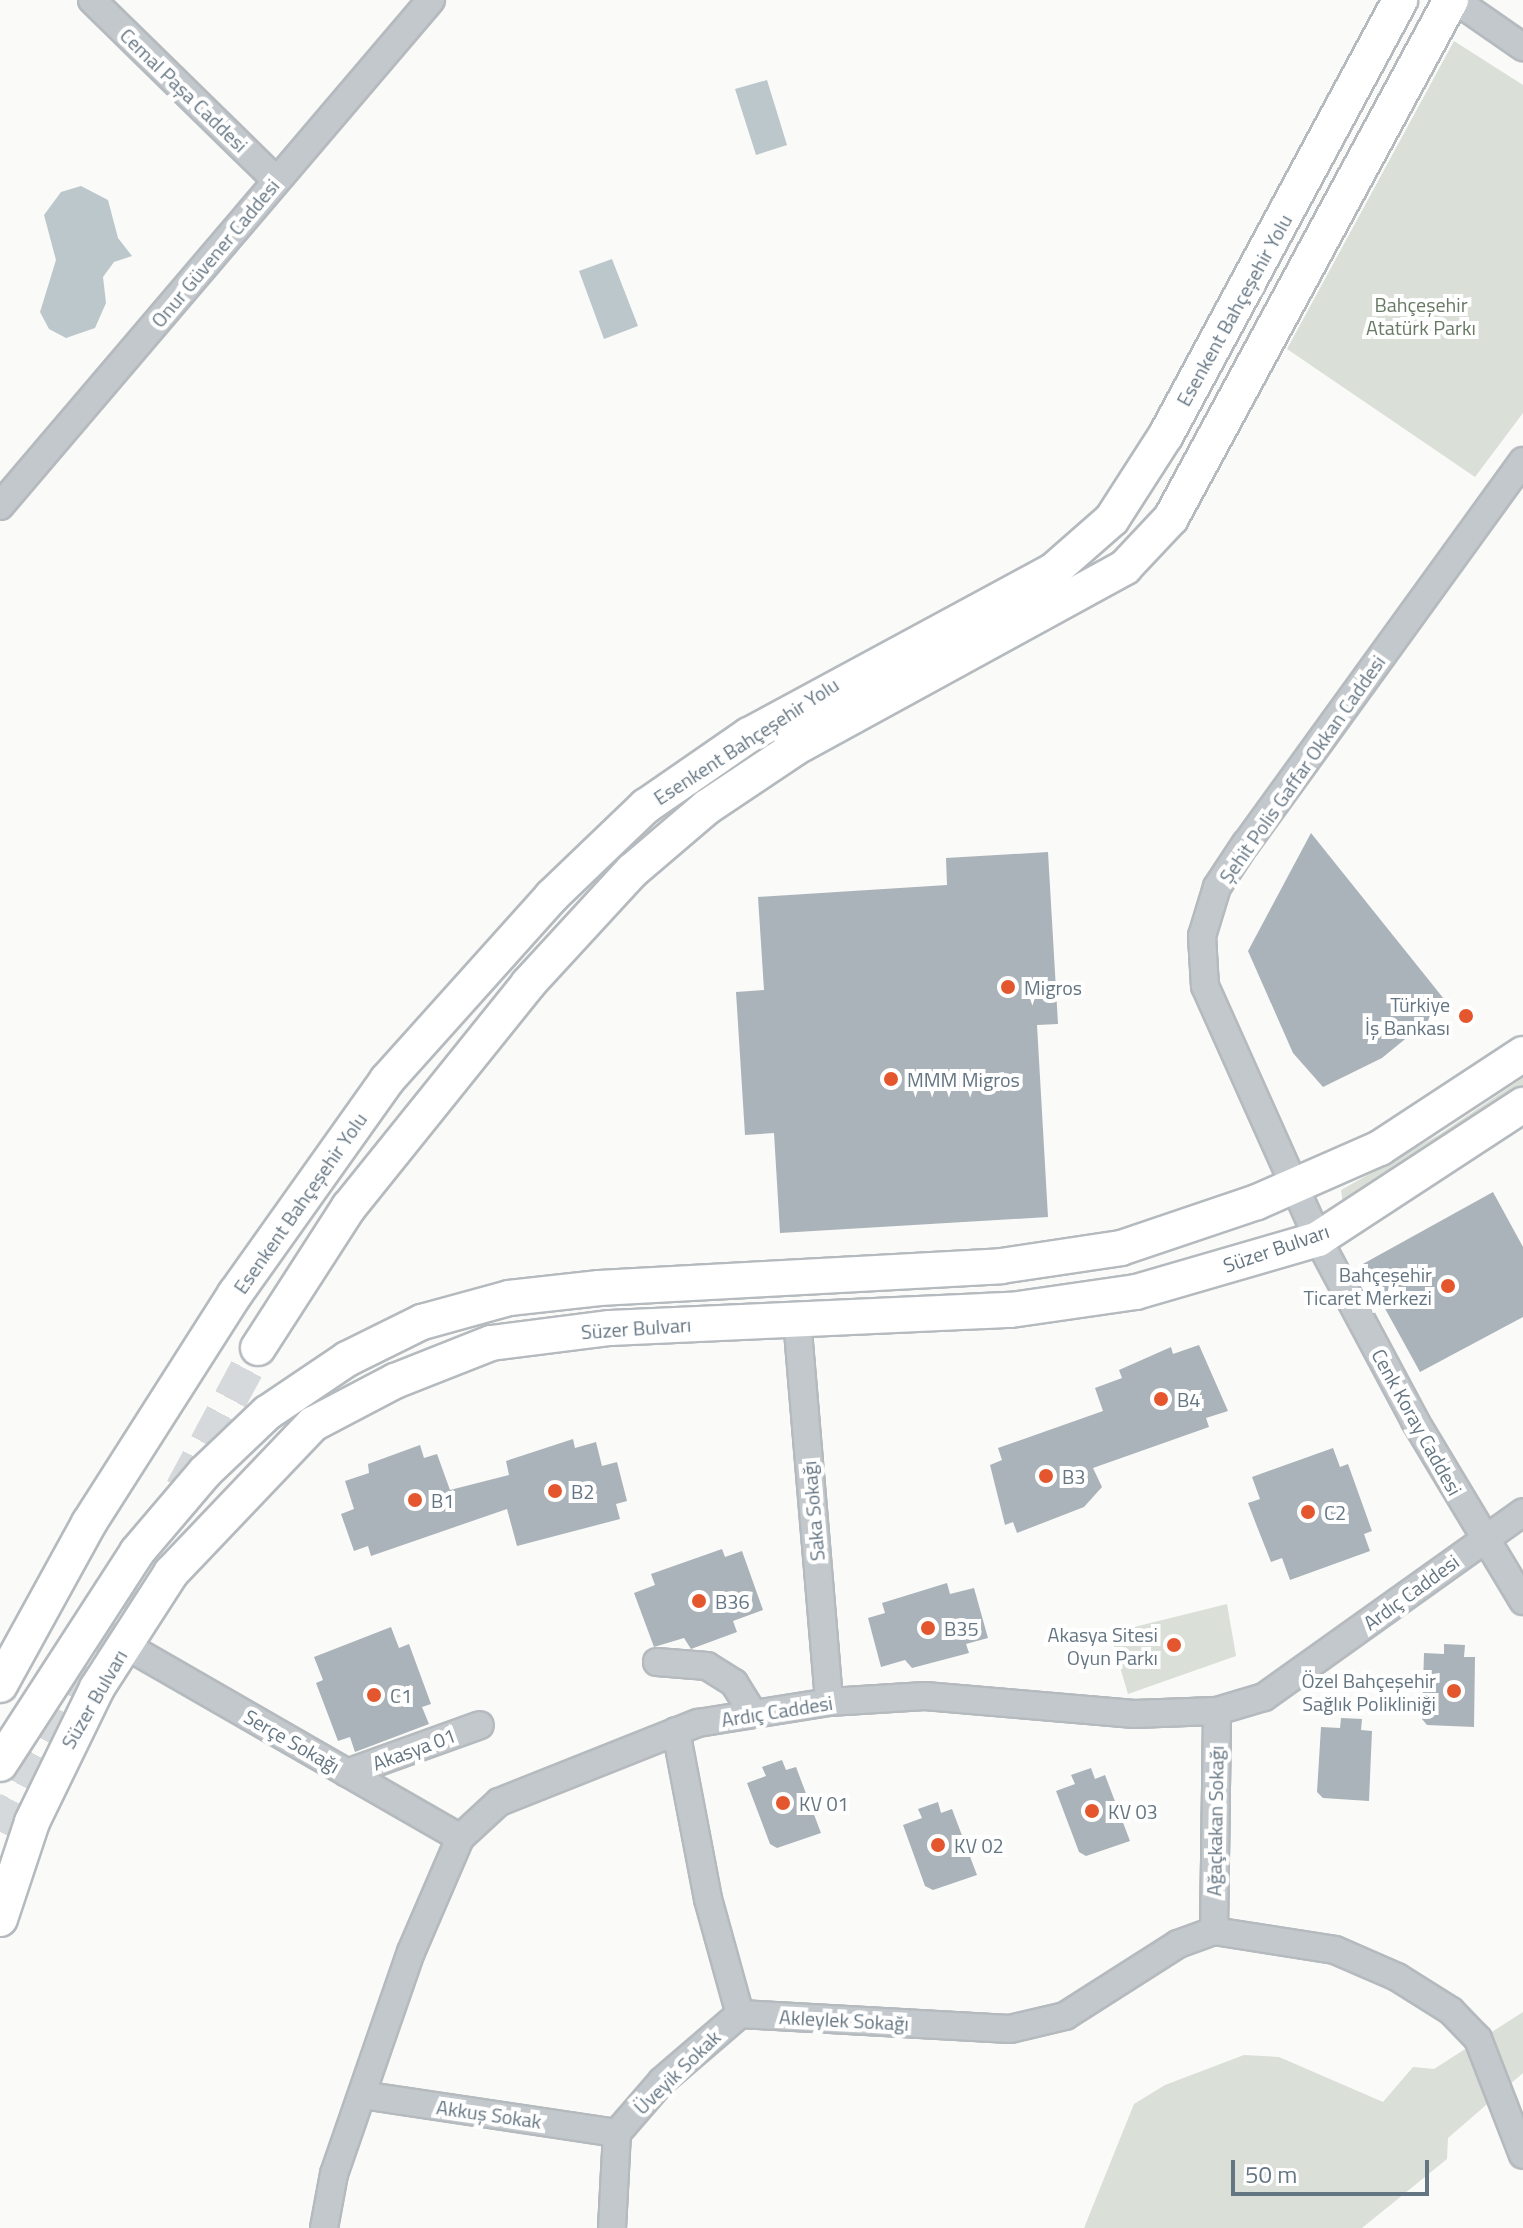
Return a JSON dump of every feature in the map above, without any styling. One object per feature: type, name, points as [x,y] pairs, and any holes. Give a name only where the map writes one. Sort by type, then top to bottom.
[{"type":"main road","name":"Esenkent Bahçeşehir Yolu","points":[[0,1685],[89,1523],[244,1282],[387,1080],[552,896],[646,806],[749,735],[1054,570],[1112,519],[1166,435],[1400,0]]},
{"type":"main road","name":"Esenkent Bahçeşehir Yolu","points":[[258,1348],[349,1207],[528,984],[632,871],[707,807],[795,748],[1125,567],[1171,518],[1453,0]]},
{"type":"main road","name":"Süzer Bulvarı","points":[[0,1764],[137,1552],[205,1472],[267,1413],[347,1359],[422,1322],[509,1298],[599,1288],[1001,1266],[1121,1248],[1296,1186],[1380,1148],[1523,1054]]},
{"type":"main road","name":"Süzer Bulvarı","points":[[0,1919],[57,1762],[125,1645],[171,1573],[270,1465],[313,1424],[395,1381],[491,1343],[610,1328],[1011,1310],[1136,1292],[1318,1239],[1523,1105]]},
{"type":"street","name":"Cemal Paşa Caddesi","points":[[92,0],[276,180]]},
{"type":"street","name":"Onur Güvener Caddesi","points":[[0,506],[431,0]]},
{"type":"street","points":[[1453,0],[1523,47]]},
{"type":"street","name":"Şehit Polis Gaffar Okkan Caddesi","points":[[1318,1239],[1205,986],[1202,936],[1210,912],[1246,843],[1523,461]]},
{"type":"street","name":"Cenk Koray Caddesi","points":[[1318,1239],[1484,1540],[1523,1601]]},
{"type":"street","name":"Saka Sokağı","points":[[797,1319],[829,1702]]},
{"type":"street","name":"Ardıç Caddesi","points":[[324,2228],[334,2174],[411,1952],[460,1838],[499,1802],[676,1731],[829,1702],[925,1696],[1134,1714],[1217,1711],[1264,1697],[1523,1512]]},
{"type":"street","name":"Serçe Sokağı","points":[[125,1645],[460,1838]]},
{"type":"street","points":[[657,1662],[707,1666],[734,1683],[753,1714]]},
{"type":"street","name":"Ağaçkakan Sokağı","points":[[1214,1931],[1217,1711]]},
{"type":"street","name":"Akasya 01","points":[[347,1773],[480,1725]]},
{"type":"street","points":[[676,1731],[708,1899],[740,2014]]},
{"type":"street","points":[[1214,1931],[1335,1950],[1397,1977],[1451,2011],[1478,2039],[1523,2155]]},
{"type":"street","name":"Akleylek Sokağı","points":[[740,2014],[1010,2029],[1065,2016],[1178,1944],[1214,1931]]},
{"type":"street","name":"Üveyik Sokak","points":[[617,2133],[662,2081],[740,2014]]},
{"type":"street","name":"Akkuş Sokak","points":[[362,2095],[617,2133]]},
{"type":"street","points":[[612,2228],[617,2133]]},
{"type":"green space","name":"Bahçeşehir Atatürk Parkı","points":[[1454,41],[1523,85],[1523,413],[1475,477],[1287,349]]},
{"type":"green space","points":[[1523,1078],[1523,1090],[1343,1205],[1341,1190],[1440,1134]]},
{"type":"green space","name":"Akasya Sitesi Oyun Parkı","points":[[1227,1604],[1236,1656],[1128,1694],[1110,1633]]},
{"type":"green space","points":[[1523,2012],[1523,2073],[1448,2138],[1447,2159],[1362,2228],[1084,2228],[1134,2104],[1165,2085],[1244,2055],[1279,2057],[1383,2102],[1413,2067],[1434,2069]]},
{"type":"shaded area","points":[[767,80],[787,145],[756,155],[735,89]]},
{"type":"shaded area","points":[[81,186],[108,200],[118,238],[132,256],[114,262],[103,277],[106,303],[95,328],[66,338],[49,329],[40,312],[56,260],[44,215],[61,192]]},
{"type":"shaded area","points":[[612,259],[638,326],[604,339],[579,271]]},
{"type":"building","points":[[1311,833],[1448,1004],[1382,1058],[1323,1087],[1293,1053],[1248,951]]},
{"type":"building","name":"MMM Migros","points":[[1048,852],[1058,1024],[1037,1025],[1048,1217],[780,1233],[774,1133],[745,1135],[736,992],[764,990],[758,897],[947,885],[946,858]]},
{"type":"building","name":"Bahçeşehir Ticaret Merkezi","points":[[1493,1192],[1523,1247],[1523,1317],[1420,1372],[1361,1265]]},
{"type":"building","points":[[1199,1345],[1228,1411],[1206,1418],[1209,1427],[1093,1468],[1102,1487],[1084,1507],[1017,1533],[1013,1522],[1005,1525],[990,1465],[1002,1460],[998,1448],[1103,1411],[1095,1388],[1122,1378],[1119,1370],[1171,1347],[1173,1354]]},
{"type":"building","points":[[573,1439],[575,1448],[596,1442],[602,1466],[617,1462],[627,1501],[616,1504],[620,1519],[517,1546],[507,1509],[371,1556],[368,1546],[354,1551],[341,1514],[354,1509],[345,1481],[369,1473],[368,1464],[420,1445],[424,1458],[437,1454],[450,1490],[509,1475],[506,1461]]},
{"type":"building","name":"C2","points":[[1333,1448],[1340,1467],[1348,1464],[1372,1531],[1364,1534],[1370,1551],[1290,1580],[1282,1558],[1271,1562],[1248,1503],[1260,1499],[1252,1477]]},
{"type":"building","name":"B36","points":[[722,1549],[725,1557],[742,1551],[763,1610],[733,1621],[737,1632],[691,1649],[684,1638],[654,1647],[634,1593],[655,1585],[651,1574]]},
{"type":"building","name":"B35","points":[[947,1583],[950,1594],[974,1588],[988,1638],[966,1644],[969,1653],[912,1668],[905,1660],[881,1667],[868,1618],[885,1613],[882,1603]]},
{"type":"building","name":"C1","points":[[391,1627],[399,1648],[409,1644],[431,1704],[422,1707],[429,1724],[355,1752],[350,1737],[338,1741],[316,1683],[323,1680],[314,1657]]},
{"type":"building","name":"Özel Bahçeşehir Sağlık Polikliniği","points":[[1444,1644],[1465,1645],[1464,1657],[1475,1657],[1474,1727],[1427,1725],[1422,1719],[1424,1653],[1444,1654]]},
{"type":"building","points":[[1341,1718],[1362,1719],[1361,1730],[1372,1731],[1369,1801],[1323,1798],[1317,1792],[1321,1727],[1340,1728]]},
{"type":"building","name":"KV 01","points":[[782,1760],[786,1770],[796,1767],[821,1833],[777,1848],[770,1844],[747,1783],[766,1776],[762,1767]]},
{"type":"building","name":"KV 03","points":[[1091,1768],[1095,1779],[1105,1775],[1130,1841],[1086,1856],[1079,1852],[1056,1791],[1075,1784],[1071,1775]]},
{"type":"building","name":"KV 02","points":[[938,1802],[941,1813],[952,1809],[977,1875],[933,1890],[925,1886],[903,1825],[922,1818],[918,1809]]},
{"type":"tunnel","points":[[182,1489],[258,1348]]},
{"type":"tunnel","points":[[0,1832],[131,1585]]},
{"type":"place","name":"Migros","points":[[1008,987]]},
{"type":"place","name":"Türkiye İş Bankası","points":[[1466,1016]]},
{"type":"place","name":"MMM Migros","points":[[891,1079]]},
{"type":"place","name":"Bahçeşehir Ticaret Merkezi","points":[[1448,1286]]},
{"type":"place","name":"B4","points":[[1161,1399]]},
{"type":"place","name":"B3","points":[[1046,1476]]},
{"type":"place","name":"B2","points":[[555,1491]]},
{"type":"place","name":"B1","points":[[415,1500]]},
{"type":"place","name":"C2","points":[[1308,1512]]},
{"type":"place","name":"B36","points":[[699,1601]]},
{"type":"place","name":"B35","points":[[928,1628]]},
{"type":"place","name":"Akasya Sitesi Oyun Parkı","points":[[1174,1645]]},
{"type":"place","name":"Özel Bahçeşehir Sağlık Polikliniği","points":[[1454,1691]]},
{"type":"place","name":"C1","points":[[374,1695]]},
{"type":"place","name":"KV 01","points":[[783,1803]]},
{"type":"place","name":"KV 03","points":[[1092,1811]]},
{"type":"place","name":"KV 02","points":[[938,1845]]}]
